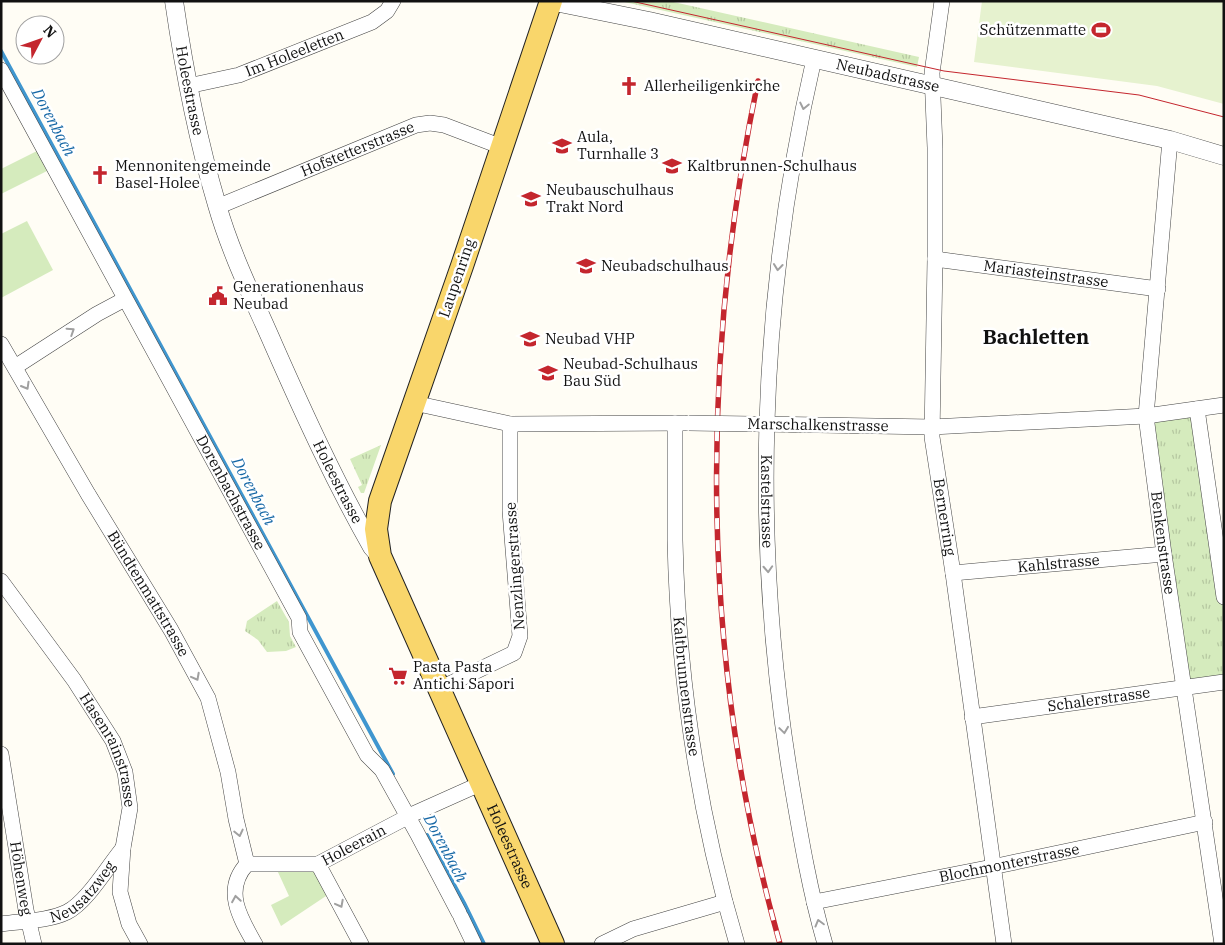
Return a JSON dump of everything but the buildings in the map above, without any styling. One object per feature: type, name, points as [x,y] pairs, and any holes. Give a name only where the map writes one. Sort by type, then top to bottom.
[{"type":"main road","name":"Laupenring","points":[[380,556],[376,529],[380,501],[551,1]]},
{"type":"main road","name":"Holeestrasse","points":[[380,556],[480,784],[553,944]]},
{"type":"street","name":"Holeestrasse","points":[[174,1],[188,86],[203,155],[232,250],[326,460],[351,510],[372,547],[380,556]]},
{"type":"street","name":"Im Holeeletten","points":[[188,86],[239,75],[364,25],[380,17],[387,11],[393,1]]},
{"type":"street","name":"Neubadstrasse","points":[[551,1],[649,21],[1170,140],[1224,156]]},
{"type":"street","name":"Bernerring","points":[[942,1],[933,63],[932,86],[935,148],[932,426],[1004,944]]},
{"type":"street","name":"Kastelstrasse","points":[[814,59],[798,133],[780,245],[771,340],[759,424],[765,485],[767,557],[773,645],[789,766],[814,902],[825,944]]},
{"type":"street","name":"Dorenbachstrasse","points":[[1,70],[299,618],[300,632],[367,755],[382,770],[414,814],[474,944]]},
{"type":"street","name":"Hofstetterstrasse","points":[[218,207],[416,126],[430,123],[444,125],[502,147]]},
{"type":"street","name":"Benkenstrasse","points":[[1170,140],[1146,416],[1164,554],[1222,944]]},
{"type":"street","name":"Mariasteinstrasse","points":[[935,259],[1158,289]]},
{"type":"street","points":[[15,367],[97,314],[125,299]]},
{"type":"street","name":"Bündtenmattstrasse","points":[[1,344],[88,494],[171,630],[208,698],[228,772],[236,819],[247,864]]},
{"type":"street","name":"Marschalkenstrasse","points":[[414,403],[510,424],[682,423],[932,426],[1146,416],[1224,405]]},
{"type":"street","points":[[1197,409],[1220,547],[1224,597]]},
{"type":"street","name":"Kaltbrunnenstrasse","points":[[682,423],[675,542],[685,681],[696,768],[709,836],[737,944]]},
{"type":"street","name":"Nenzlingerstrasse","points":[[438,689],[514,653],[517,649],[520,636],[510,511],[510,424]]},
{"type":"street","name":"Kahlstrasse","points":[[952,573],[1164,554]]},
{"type":"street","name":"Hasenrainstrasse","points":[[1,582],[74,680],[113,741],[125,772],[130,808],[123,848],[120,892],[129,924],[140,944]]},
{"type":"street","name":"Schalerstrasse","points":[[972,717],[1224,682]]},
{"type":"street","name":"Höhenweg","points":[[1,754],[28,920],[34,944]]},
{"type":"street","name":"Holeerain","points":[[247,864],[318,864],[414,814],[480,784]]},
{"type":"street","name":"Blochmonterstrasse","points":[[814,902],[1205,822]]},
{"type":"street","name":"Neusatzweg","points":[[1,924],[50,918],[67,912],[89,893],[123,848]]},
{"type":"street","points":[[247,864],[235,881],[234,901],[255,944]]},
{"type":"street","points":[[318,864],[361,944]]},
{"type":"street","points":[[602,944],[633,929],[725,902]]},
{"type":"green space","points":[[620,1],[669,1],[919,57],[917,67]]},
{"type":"green space","name":"Schützenmatte","points":[[982,1],[1224,1],[1224,104],[1157,86],[974,62]]},
{"type":"green space","points":[[37,151],[47,171],[1,194],[1,169]]},
{"type":"green space","points":[[27,221],[53,270],[1,298],[1,234]]},
{"type":"green space","points":[[1201,411],[1224,567],[1224,681],[1186,686],[1147,419]]},
{"type":"green space","points":[[381,445],[364,493],[361,493],[358,487],[362,485],[350,459]]},
{"type":"green space","points":[[277,601],[289,622],[290,636],[296,647],[286,651],[267,652],[258,640],[245,631],[247,621]]},
{"type":"green space","points":[[277,870],[315,872],[329,894],[281,926],[271,905],[289,896]]},
{"type":"waterway","name":"Dorenbach","points":[[1,51],[393,774]]},
{"type":"waterway","name":"Dorenbach","points":[[427,835],[484,944]]},
{"type":"tram line","points":[[631,1],[944,71],[1139,95],[1224,117]]},
{"type":"railway","points":[[758,81],[739,188],[725,296],[718,405],[717,514],[722,622],[735,731],[754,838],[780,944]]},
{"type":"place","name":"Schützenmatte","points":[[1101,30]]},
{"type":"place","name":"Allerheiligenkirche","points":[[629,86]]},
{"type":"place","name":"Aula, Turnhalle 3","points":[[562,146]]},
{"type":"place","name":"Kaltbrunnen-Schulhaus","points":[[672,166]]},
{"type":"place","name":"Mennonitengemeinde Basel-Holee","points":[[100,175]]},
{"type":"place","name":"Neubauschulhaus Trakt Nord","points":[[531,199]]},
{"type":"place","name":"Neubadschulhaus","points":[[586,266]]},
{"type":"place","name":"Generationenhaus Neubad","points":[[218,296]]},
{"type":"place","name":"Neubad VHP","points":[[530,339]]},
{"type":"place","name":"Neubad-Schulhaus Bau Süd","points":[[548,373]]},
{"type":"place","name":"Pasta Pasta Antichi Sapori","points":[[398,676]]},
{"type":"district","name":"Bachletten","points":[[1036,337]]}]
